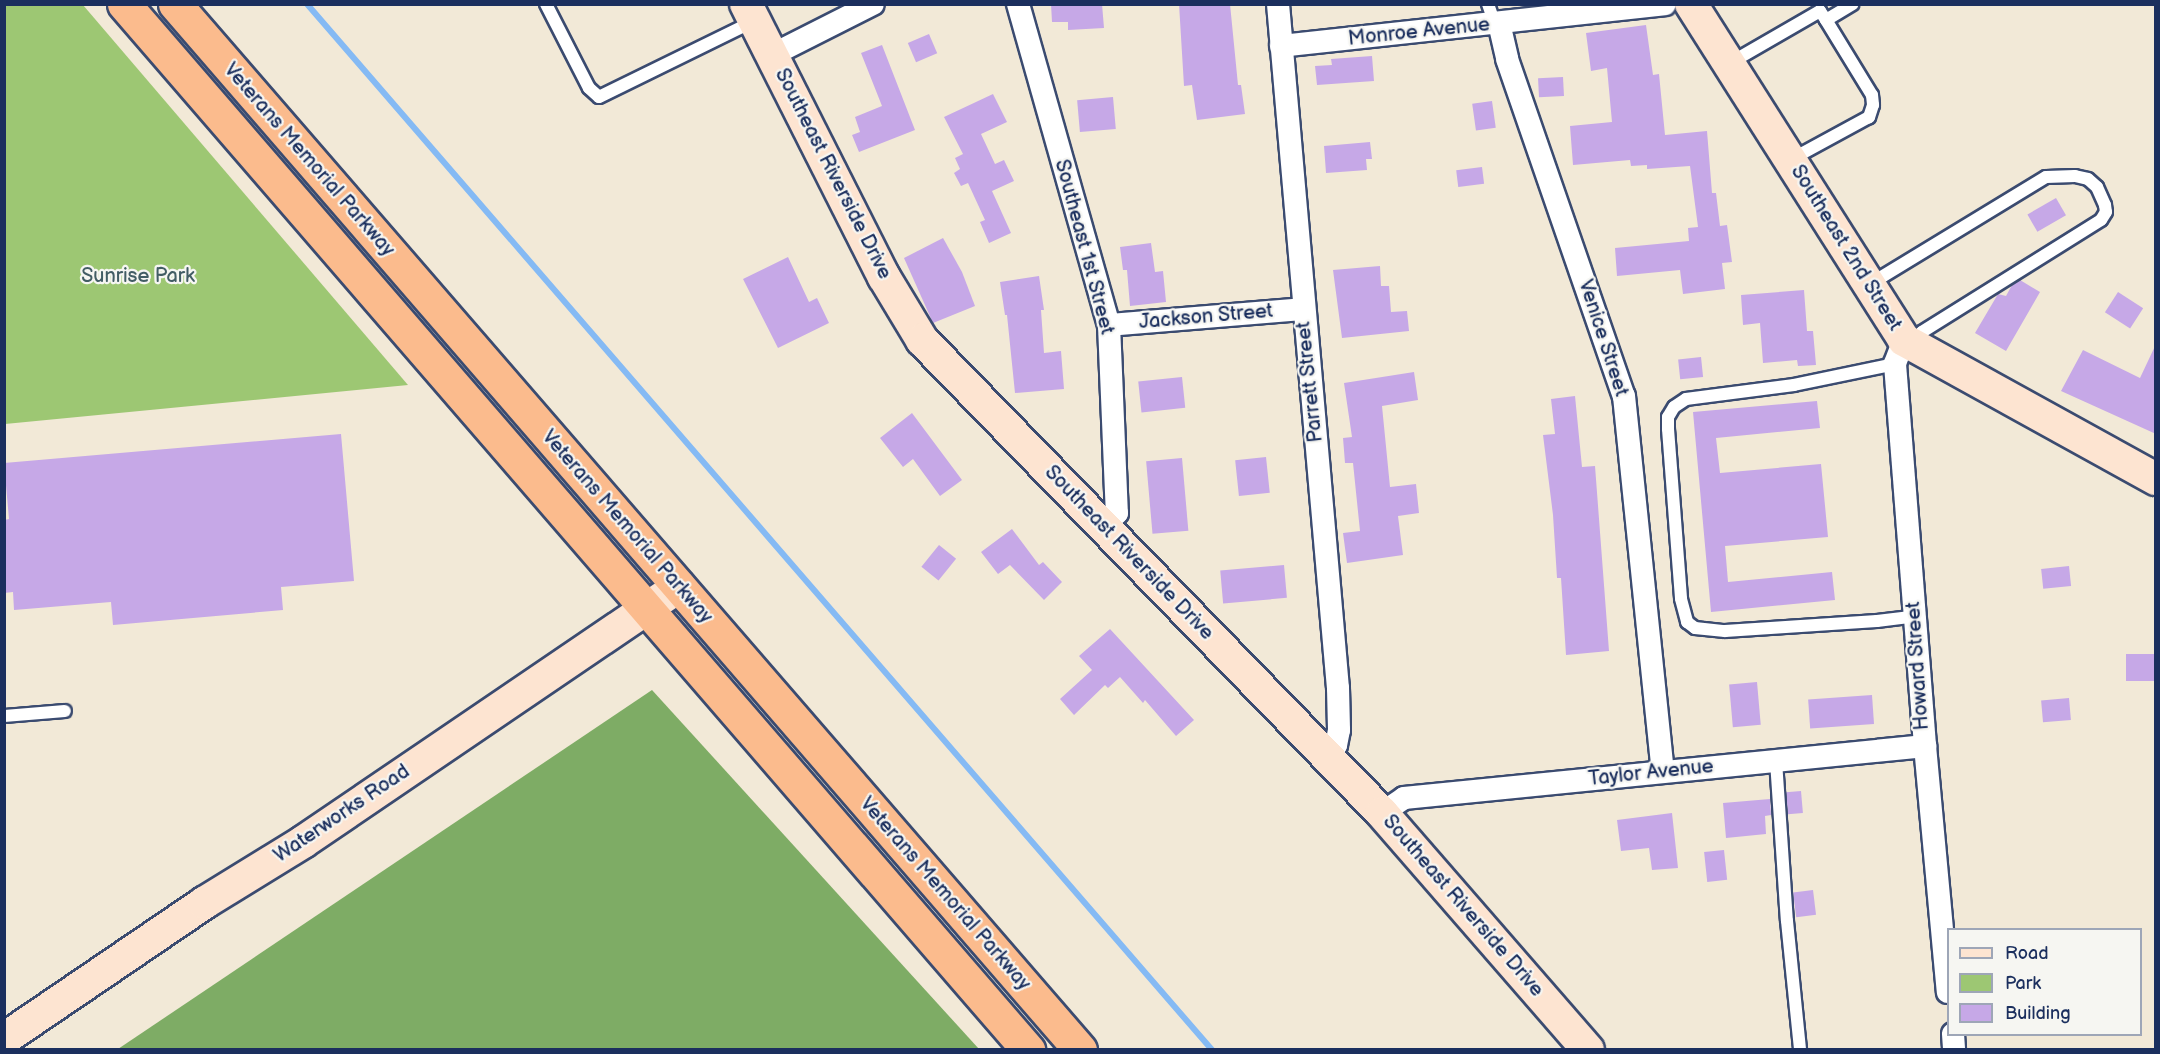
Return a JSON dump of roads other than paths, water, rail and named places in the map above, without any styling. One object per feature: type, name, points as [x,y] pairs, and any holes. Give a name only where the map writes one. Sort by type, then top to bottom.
[{"type":"highway","name":"Veterans Memorial Parkway","points":[[124,4],[1028,1050]]},
{"type":"highway","name":"Veterans Memorial Parkway","points":[[175,4],[1080,1050]]},
{"type":"street","points":[[772,55],[873,4]]},
{"type":"street","name":"Southeast 1st Street","points":[[1018,4],[1109,325],[1117,513],[1103,526]]},
{"type":"street","name":"Parrett Street","points":[[1278,4],[1338,688],[1339,730],[1336,745],[1327,755]]},
{"type":"street","name":"Monroe Avenue","points":[[1281,46],[1494,17],[1665,4]]},
{"type":"street","name":"Southeast 2nd Street","points":[[1691,4],[1869,285],[1904,350],[2156,479]]},
{"type":"street","name":"Southeast Riverside Drive","points":[[750,12],[906,317],[936,357],[1383,813],[1588,1050]]},
{"type":"street","name":"Venice Street","points":[[1494,17],[1624,396],[1663,771]]},
{"type":"street","name":"Jackson Street","points":[[1109,325],[1303,309]]},
{"type":"street","name":"Howard Street","points":[[1904,350],[1915,616],[1947,981]]},
{"type":"street","name":"Waterworks Road","points":[[4,1039],[204,903],[303,842],[679,586]]},
{"type":"street","name":"Taylor Avenue","points":[[1383,813],[1404,798],[1925,746]]},
{"type":"lane","points":[[546,4],[589,88],[599,97],[750,12]]},
{"type":"lane","points":[[1729,64],[1821,12],[1853,4]]},
{"type":"lane","points":[[1790,160],[1869,117],[1873,105],[1872,95],[1821,12]]},
{"type":"lane","points":[[1869,285],[2046,177],[2075,176],[2088,179],[2097,187],[2105,205],[2106,212],[2101,220],[1922,332],[1904,350],[1794,385],[1686,399],[1674,407],[1668,417],[1681,599],[1687,622],[1695,628],[1725,631],[1877,621],[1915,616]]},
{"type":"lane","points":[[4,716],[65,711]]},
{"type":"lane","points":[[1776,760],[1787,921],[1800,1050]]},
{"type":"waterway","points":[[307,4],[1212,1050]]},
{"type":"park label","name":"Sunrise Park","points":[[138,276]]}]
